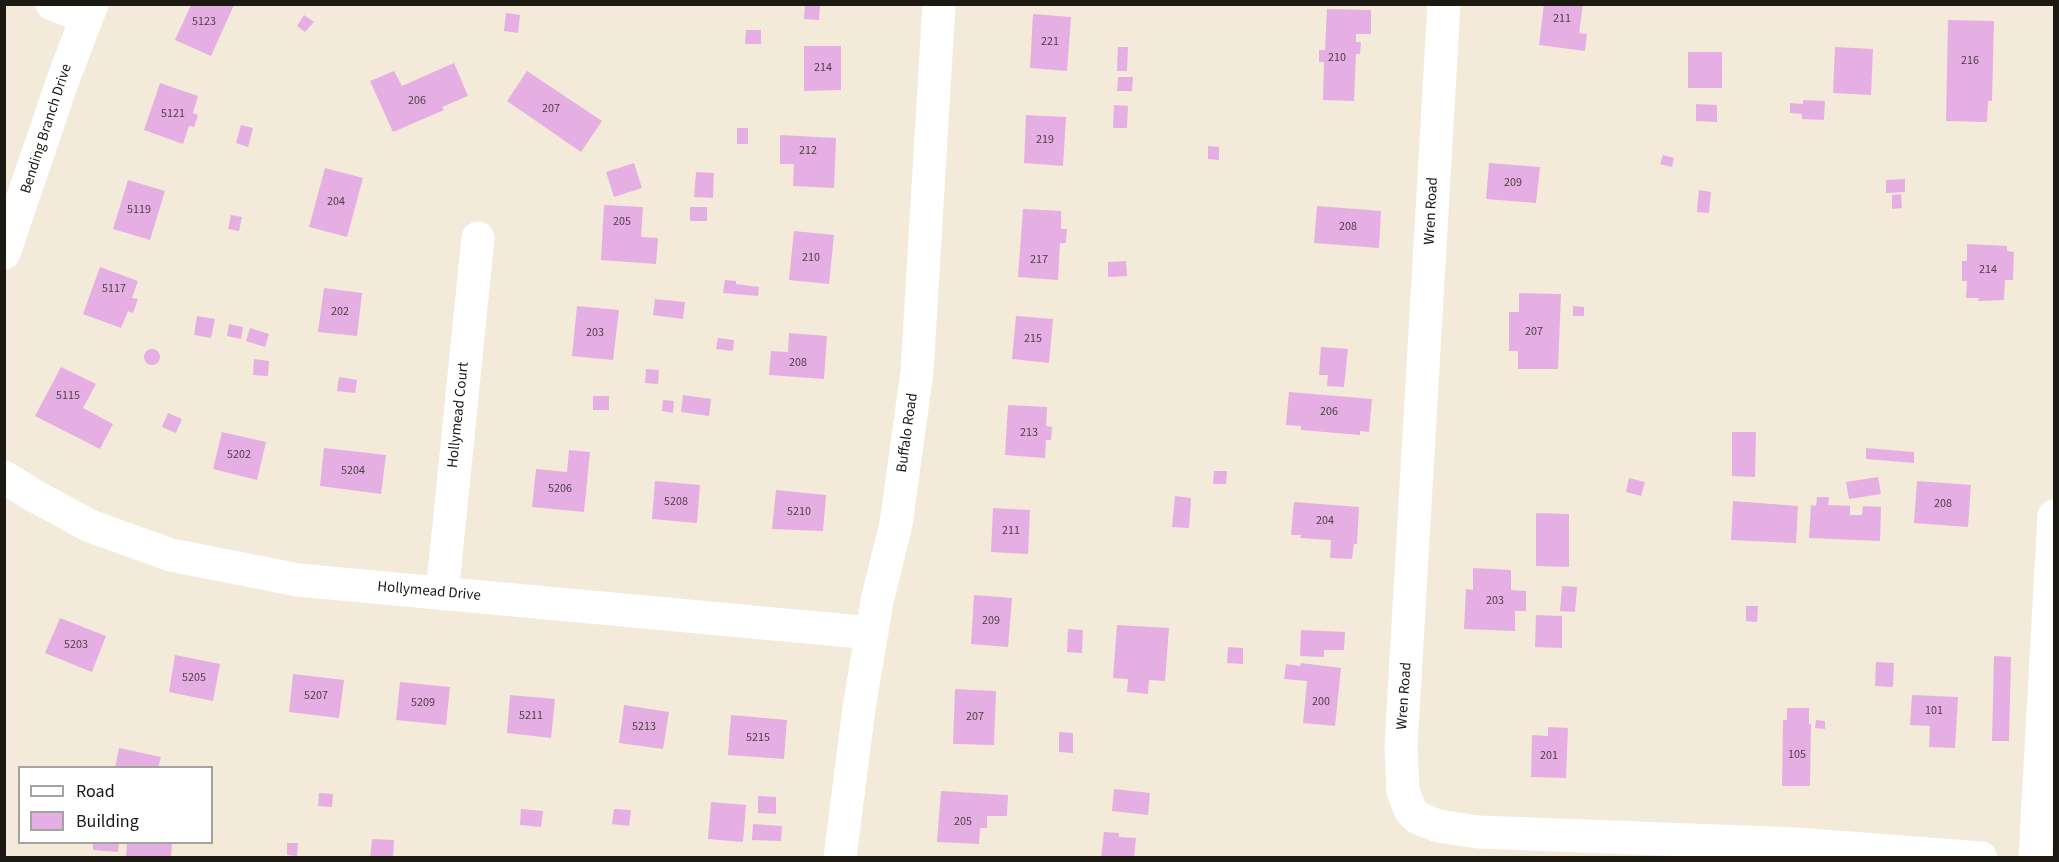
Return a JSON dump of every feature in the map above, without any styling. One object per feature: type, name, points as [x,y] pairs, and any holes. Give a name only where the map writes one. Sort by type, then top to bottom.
[{"type":"street","points":[[52,4],[89,11]]},
{"type":"street","name":"Buffalo Road","points":[[840,858],[859,708],[877,601],[896,524],[917,372],[939,4]]},
{"type":"street","name":"Wren Road","points":[[1444,4],[1401,746],[1403,791],[1410,810],[1418,818],[1438,826],[1478,832],[1797,844],[1981,858]]},
{"type":"street","name":"Bending Branch Drive","points":[[4,253],[89,11]]},
{"type":"street","name":"Hollymead Court","points":[[442,594],[478,238]]},
{"type":"street","name":"Hollymead Drive","points":[[4,477],[90,526],[171,555],[298,580],[872,633]]},
{"type":"street","points":[[2035,858],[2055,516]]},
{"type":"building","points":[[805,4],[820,5],[819,20],[804,19]]},
{"type":"building","points":[[1544,4],[1583,4],[1579,33],[1587,34],[1585,51],[1539,45]]},
{"type":"building","points":[[191,5],[234,5],[211,56],[175,40]]},
{"type":"building","points":[[1327,9],[1371,10],[1371,34],[1356,34],[1356,42],[1361,42],[1360,54],[1356,54],[1354,101],[1323,100],[1324,62],[1319,62],[1319,50],[1325,50]]},
{"type":"building","points":[[506,13],[520,15],[518,33],[504,31]]},
{"type":"building","points":[[1033,14],[1071,17],[1067,71],[1030,68]]},
{"type":"building","points":[[304,15],[314,22],[305,32],[297,26]]},
{"type":"building","points":[[1948,20],[1994,21],[1992,101],[1988,101],[1987,122],[1946,121]]},
{"type":"building","points":[[746,30],[761,30],[761,44],[745,44]]},
{"type":"building","points":[[804,46],[841,46],[841,90],[804,91]]},
{"type":"building","points":[[1118,47],[1128,47],[1127,71],[1117,71]]},
{"type":"building","points":[[1835,47],[1873,49],[1871,95],[1833,93]]},
{"type":"building","points":[[1688,52],[1722,52],[1722,88],[1688,88]]},
{"type":"building","points":[[454,63],[468,96],[442,107],[444,110],[393,132],[370,81],[394,71],[402,86]]},
{"type":"building","points":[[527,71],[602,121],[581,152],[507,101]]},
{"type":"building","points":[[1118,77],[1133,77],[1132,91],[1117,91]]},
{"type":"building","points":[[160,83],[198,96],[193,113],[198,115],[194,127],[189,126],[183,144],[144,130]]},
{"type":"building","points":[[1803,100],[1825,101],[1824,120],[1802,119],[1802,114],[1790,113],[1790,103],[1803,104]]},
{"type":"building","points":[[1696,104],[1717,105],[1717,122],[1696,121]]},
{"type":"building","points":[[1114,105],[1128,106],[1127,128],[1113,128]]},
{"type":"building","points":[[1026,115],[1066,117],[1063,166],[1024,163]]},
{"type":"building","points":[[241,125],[253,128],[248,147],[236,143]]},
{"type":"building","points":[[737,128],[748,128],[748,144],[737,144]]},
{"type":"building","points":[[780,135],[836,138],[834,188],[793,186],[794,164],[780,164]]},
{"type":"building","points":[[1208,146],[1219,147],[1219,160],[1208,159]]},
{"type":"building","points":[[1663,155],[1674,158],[1672,167],[1660,164]]},
{"type":"building","points":[[634,163],[642,188],[614,197],[606,172]]},
{"type":"building","points":[[1489,163],[1540,167],[1536,203],[1486,199]]},
{"type":"building","points":[[325,168],[363,178],[347,237],[309,227]]},
{"type":"building","points":[[696,172],[714,173],[713,198],[694,197]]},
{"type":"building","points":[[1905,179],[1905,192],[1886,193],[1886,180]]},
{"type":"building","points":[[128,180],[165,191],[150,240],[113,229]]},
{"type":"building","points":[[1699,190],[1711,192],[1709,213],[1697,212]]},
{"type":"building","points":[[1901,194],[1902,208],[1892,209],[1892,195]]},
{"type":"building","points":[[604,205],[643,207],[641,237],[658,238],[656,264],[601,260]]},
{"type":"building","points":[[1317,206],[1381,211],[1379,248],[1314,243]]},
{"type":"building","points":[[690,207],[707,207],[707,221],[690,221]]},
{"type":"building","points":[[1023,209],[1061,211],[1061,229],[1067,229],[1066,243],[1060,243],[1058,280],[1018,277]]},
{"type":"building","points":[[231,215],[242,217],[239,231],[228,229]]},
{"type":"building","points":[[794,231],[834,235],[829,284],[789,280]]},
{"type":"building","points":[[1967,244],[2007,246],[2007,251],[2014,252],[2013,280],[2005,280],[2004,300],[1978,301],[1979,298],[1966,298],[1967,281],[1962,281],[1962,261],[1967,261]]},
{"type":"building","points":[[1126,261],[1127,276],[1108,277],[1108,262]]},
{"type":"building","points":[[100,267],[138,281],[132,298],[138,299],[133,313],[128,311],[121,328],[83,314]]},
{"type":"building","points":[[725,280],[759,287],[758,296],[723,293]]},
{"type":"building","points":[[324,288],[362,293],[357,336],[318,332]]},
{"type":"building","points":[[1519,293],[1561,294],[1558,369],[1518,369],[1518,351],[1509,351],[1509,312],[1519,312]]},
{"type":"building","points":[[655,299],[685,302],[683,319],[653,315]]},
{"type":"building","points":[[577,306],[619,310],[613,360],[572,356]]},
{"type":"building","points":[[1573,306],[1584,307],[1584,316],[1573,316]]},
{"type":"building","points":[[197,316],[215,319],[211,338],[194,335]]},
{"type":"building","points":[[1016,316],[1053,319],[1049,363],[1012,359]]},
{"type":"building","points":[[229,324],[243,327],[241,339],[227,336]]},
{"type":"building","points":[[250,328],[269,334],[265,347],[246,341]]},
{"type":"building","points":[[789,333],[827,336],[824,379],[769,375],[771,351],[788,352]]},
{"type":"building","points":[[718,338],[734,340],[733,351],[716,349]]},
{"type":"building","points":[[1321,347],[1348,349],[1344,387],[1327,386],[1328,375],[1319,375]]},
{"type":"building","points":[[152,349],[160,357],[152,365],[144,357]]},
{"type":"building","points":[[254,359],[269,361],[268,376],[253,375]]},
{"type":"building","points":[[61,367],[96,384],[83,408],[113,424],[100,449],[35,416]]},
{"type":"building","points":[[646,369],[659,370],[658,384],[645,383]]},
{"type":"building","points":[[339,377],[357,380],[355,393],[337,391]]},
{"type":"building","points":[[1289,392],[1372,399],[1369,432],[1360,431],[1360,435],[1301,430],[1301,426],[1286,425]]},
{"type":"building","points":[[683,395],[711,399],[709,416],[681,412]]},
{"type":"building","points":[[593,396],[609,396],[609,410],[593,410]]},
{"type":"building","points":[[663,400],[674,401],[673,413],[662,411]]},
{"type":"building","points":[[1008,405],[1047,407],[1046,426],[1052,427],[1051,440],[1046,440],[1045,458],[1005,455]]},
{"type":"building","points":[[168,413],[182,419],[176,433],[162,427]]},
{"type":"building","points":[[222,432],[266,442],[257,480],[213,469]]},
{"type":"building","points":[[1732,432],[1756,432],[1755,477],[1732,476]]},
{"type":"building","points":[[324,448],[386,455],[381,494],[320,486]]},
{"type":"building","points":[[1866,448],[1914,452],[1914,463],[1866,459]]},
{"type":"building","points":[[569,450],[590,452],[584,512],[532,507],[536,469],[567,472]]},
{"type":"building","points":[[1214,471],[1227,471],[1226,484],[1213,484]]},
{"type":"building","points":[[1878,477],[1881,494],[1849,499],[1846,482]]},
{"type":"building","points":[[1629,478],[1645,482],[1641,496],[1626,492]]},
{"type":"building","points":[[655,481],[700,485],[697,523],[652,519]]},
{"type":"building","points":[[1917,481],[1971,485],[1968,527],[1914,523]]},
{"type":"building","points":[[776,490],[826,495],[823,531],[772,529]]},
{"type":"building","points":[[1175,496],[1191,498],[1189,528],[1172,527]]},
{"type":"building","points":[[1817,497],[1829,497],[1828,505],[1850,506],[1850,515],[1862,515],[1863,506],[1881,507],[1880,541],[1809,538],[1811,505],[1816,506]]},
{"type":"building","points":[[1733,501],[1798,506],[1796,543],[1731,540]]},
{"type":"building","points":[[1294,502],[1359,507],[1357,544],[1354,544],[1352,559],[1330,558],[1331,540],[1300,538],[1301,535],[1291,535]]},
{"type":"building","points":[[993,508],[1030,510],[1028,554],[991,552]]},
{"type":"building","points":[[1536,513],[1569,514],[1569,567],[1536,566]]},
{"type":"building","points":[[1473,568],[1511,570],[1511,590],[1526,591],[1526,611],[1515,611],[1515,631],[1464,629],[1466,589],[1473,590]]},
{"type":"building","points":[[1562,586],[1577,587],[1575,612],[1560,611]]},
{"type":"building","points":[[974,595],[1012,598],[1008,647],[971,644]]},
{"type":"building","points":[[1746,606],[1758,606],[1757,622],[1746,621]]},
{"type":"building","points":[[1536,615],[1562,616],[1562,648],[1535,647]]},
{"type":"building","points":[[60,618],[106,636],[92,672],[45,653]]},
{"type":"building","points":[[1117,625],[1169,628],[1165,681],[1149,680],[1148,694],[1127,692],[1128,679],[1113,678]]},
{"type":"building","points":[[1068,629],[1083,630],[1082,653],[1067,652]]},
{"type":"building","points":[[1301,630],[1345,632],[1344,650],[1324,650],[1324,657],[1300,656]]},
{"type":"building","points":[[1228,647],[1243,648],[1243,664],[1227,663]]},
{"type":"building","points":[[175,655],[220,664],[213,701],[169,692]]},
{"type":"building","points":[[1994,656],[2011,657],[2009,741],[1992,741]]},
{"type":"building","points":[[1876,662],[1894,663],[1893,687],[1875,686]]},
{"type":"building","points":[[1301,663],[1341,668],[1335,726],[1303,723],[1307,681],[1284,679],[1286,664],[1300,666]]},
{"type":"building","points":[[293,674],[344,680],[339,718],[289,712]]},
{"type":"building","points":[[400,682],[450,687],[446,725],[396,720]]},
{"type":"building","points":[[955,689],[996,691],[994,745],[953,744]]},
{"type":"building","points":[[510,695],[555,699],[551,738],[507,733]]},
{"type":"building","points":[[1912,695],[1958,697],[1955,748],[1929,747],[1930,726],[1910,725]]},
{"type":"building","points":[[624,705],[669,712],[663,749],[619,743]]},
{"type":"building","points":[[1787,708],[1809,708],[1810,786],[1782,786],[1783,720],[1787,720]]},
{"type":"building","points":[[731,715],[787,720],[784,759],[728,755]]},
{"type":"building","points":[[1816,720],[1825,721],[1825,729],[1815,728]]},
{"type":"building","points":[[1548,727],[1568,728],[1566,778],[1531,777],[1532,735],[1548,736]]},
{"type":"building","points":[[1059,732],[1073,733],[1073,753],[1059,752]]},
{"type":"building","points":[[119,748],[161,757],[159,766],[115,766]]},
{"type":"building","points":[[1114,789],[1150,793],[1148,815],[1112,811]]},
{"type":"building","points":[[941,791],[1008,795],[1007,816],[987,816],[987,828],[980,828],[979,844],[937,842]]},
{"type":"building","points":[[319,793],[333,794],[332,807],[318,806]]},
{"type":"building","points":[[758,796],[776,797],[776,814],[758,813]]},
{"type":"building","points":[[711,802],[746,805],[743,842],[708,839]]},
{"type":"building","points":[[521,809],[543,811],[541,827],[520,825]]},
{"type":"building","points":[[614,809],[631,810],[629,826],[612,824]]},
{"type":"building","points":[[753,824],[782,826],[781,841],[752,840]]},
{"type":"building","points":[[1104,832],[1119,833],[1119,837],[1136,838],[1134,858],[1101,858]]},
{"type":"building","points":[[372,839],[394,840],[393,858],[370,858]]},
{"type":"building","points":[[287,843],[298,843],[297,856],[287,855]]},
{"type":"building","points":[[93,844],[119,844],[118,852],[93,850]]},
{"type":"building","points":[[127,844],[172,844],[171,858],[126,858]]}]
